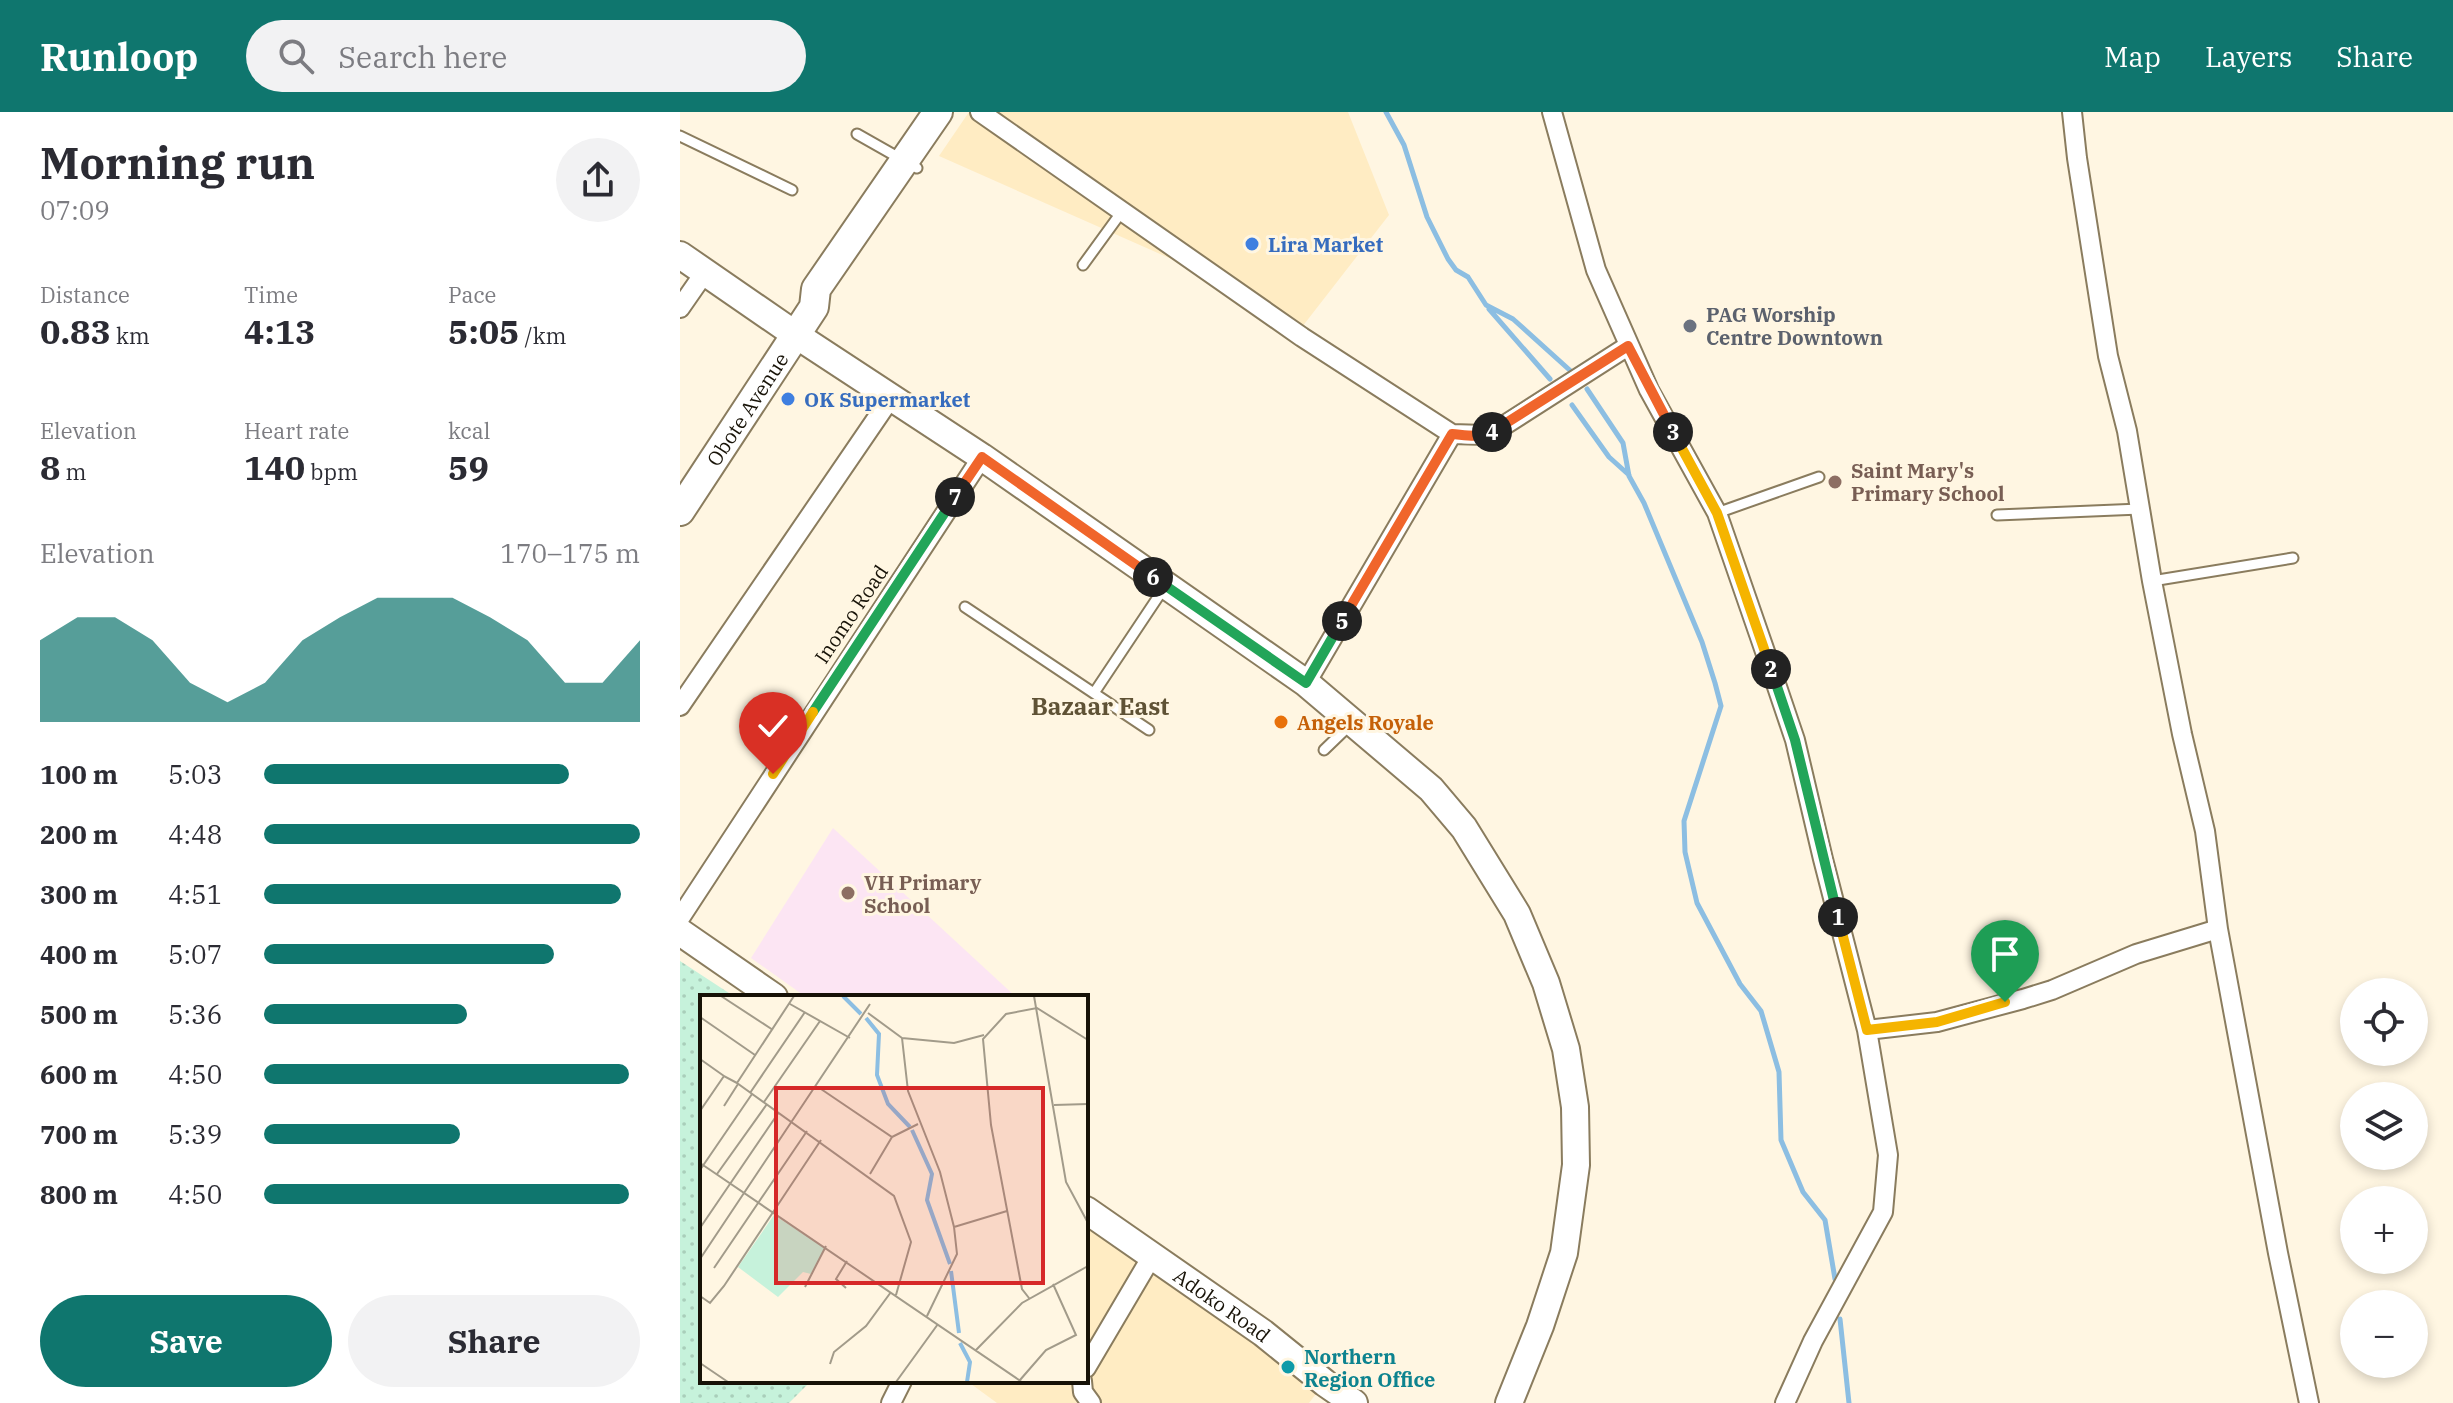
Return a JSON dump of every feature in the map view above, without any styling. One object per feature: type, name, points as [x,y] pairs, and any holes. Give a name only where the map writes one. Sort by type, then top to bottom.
[{"type":"main road","name":"Obote Avenue","points":[[680,511],[814,307],[829,298],[866,241],[938,112]]},
{"type":"main road","name":"Obote Avenue","points":[[911,165],[956,112]]},
{"type":"street","points":[[980,112],[1302,337],[1452,434],[1485,435],[1500,428],[1628,346]]},
{"type":"street","points":[[1552,112],[1596,270],[1649,390],[1717,513],[1795,740],[1867,1030],[1888,1155],[1883,1212],[1813,1341],[1785,1403]]},
{"type":"street","points":[[2072,112],[2108,356],[2127,431],[2152,581],[2205,831],[2218,929],[2309,1403]]},
{"type":"street","points":[[680,255],[982,457],[1306,683],[1431,789],[1464,828],[1522,926],[1546,983],[1566,1049],[1573,1093],[1576,1165],[1571,1211],[1556,1284],[1509,1403]]},
{"type":"street","points":[[680,308],[705,272]]},
{"type":"street","points":[[680,706],[892,396]]},
{"type":"street","points":[[1306,683],[1452,434]]},
{"type":"street","name":"Inomo Road","points":[[680,918],[982,457]]},
{"type":"street","points":[[1867,1030],[1937,1022],[2023,999],[2136,954],[2218,929]]},
{"type":"street","points":[[680,932],[771,995]]},
{"type":"street","name":"Adoko Road","points":[[1088,1211],[1263,1333],[1354,1403]]},
{"type":"street","points":[[1088,1365],[1152,1256]]},
{"type":"street","points":[[891,1403],[901,1383]]},
{"type":"street","points":[[1082,1383],[1083,1392],[1091,1403]]},
{"type":"lane","points":[[857,134],[911,165]]},
{"type":"lane","points":[[680,136],[792,190]]},
{"type":"lane","points":[[1083,265],[1123,210]]},
{"type":"lane","points":[[1717,513],[1819,477]]},
{"type":"lane","points":[[1997,515],[2140,509]]},
{"type":"lane","points":[[2152,581],[2293,558]]},
{"type":"lane","points":[[1094,693],[1166,585]]},
{"type":"lane","points":[[965,607],[1149,730]]},
{"type":"lane","points":[[1324,750],[1353,722]]},
{"type":"shaded area","name":"Lira Market","points":[[969,112],[1348,112],[1389,215],[1295,336],[1203,273],[939,156]]},
{"type":"shaded area","name":"VH Primary School","points":[[833,828],[1014,995],[803,995],[751,958]]},
{"type":"shaded area","points":[[1088,1224],[1319,1390],[1309,1403],[997,1403],[970,1383],[1088,1383]]},
{"type":"green space","points":[[680,961],[732,995],[700,995],[700,1383],[809,1383],[789,1403],[680,1403]]},
{"type":"waterway","points":[[1386,112],[1404,145],[1427,217],[1448,259],[1456,270],[1468,277],[1486,305],[1513,319],[1574,374]]},
{"type":"waterway","points":[[1489,309],[1550,379]]},
{"type":"waterway","points":[[1587,389],[1623,443],[1629,476],[1644,503],[1702,642],[1715,683],[1721,706],[1684,821],[1685,852],[1697,903],[1740,984],[1761,1011],[1779,1072],[1781,1140],[1803,1192],[1825,1220],[1835,1279]]},
{"type":"waterway","points":[[1572,405],[1609,457],[1629,475]]},
{"type":"waterway","points":[[1840,1319],[1849,1403]]},
{"type":"place","name":"Lira Market","points":[[1252,244]]},
{"type":"place","name":"PAG Worship Centre Downtown","points":[[1690,326]]},
{"type":"place","name":"OK Supermarket","points":[[788,399]]},
{"type":"place","name":"Saint Mary's Primary School","points":[[1835,482]]},
{"type":"place","name":"Angels Royale","points":[[1281,722]]},
{"type":"place","name":"VH Primary School","points":[[848,893]]},
{"type":"place","name":"Northern Region Office","points":[[1288,1367]]},
{"type":"district","name":"Bazaar East","points":[[1100,706]]},
{"type":"route","points":[[773,774],[982,457],[1306,683],[1452,434],[1485,435],[1500,428],[1628,346],[1717,513],[1795,740],[1867,1030],[1937,1022],[2005,1002]]}]
